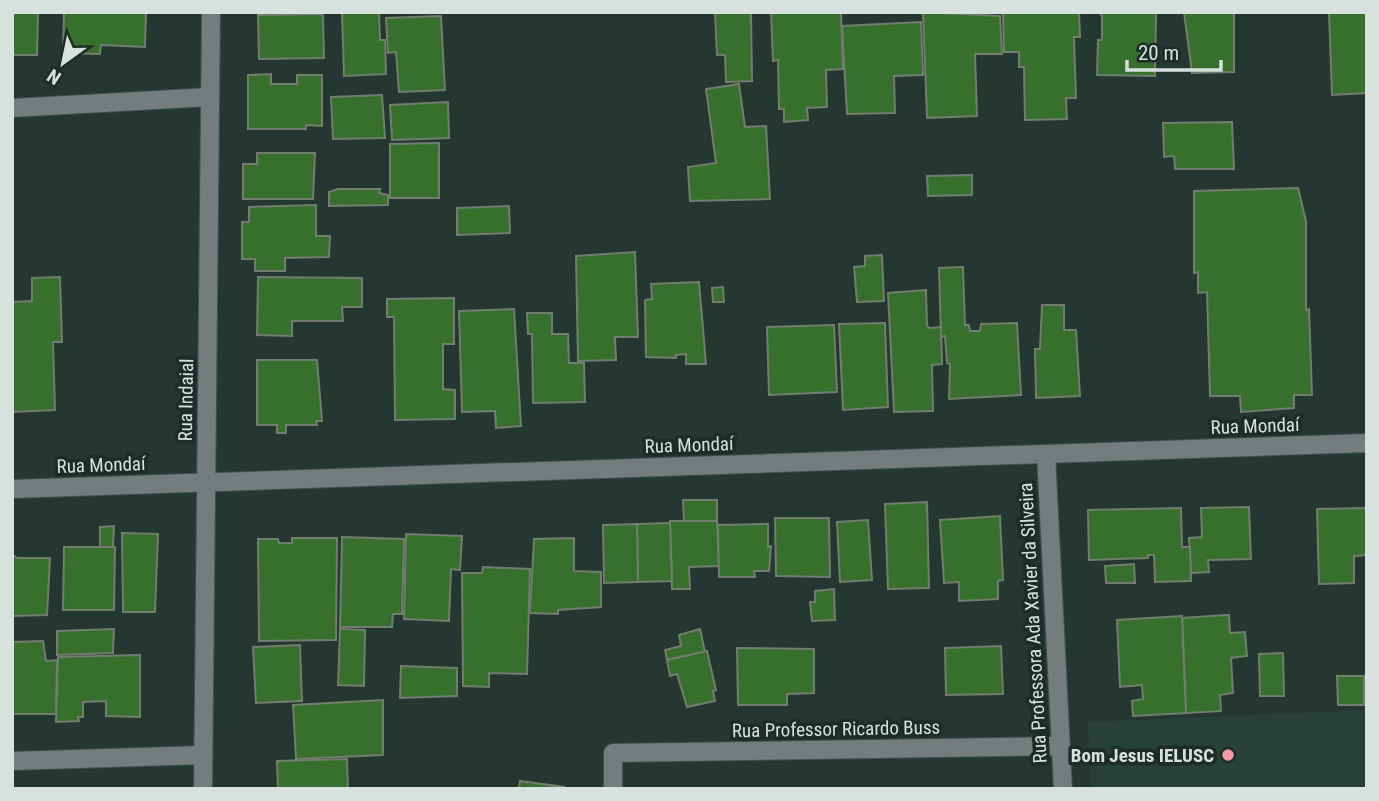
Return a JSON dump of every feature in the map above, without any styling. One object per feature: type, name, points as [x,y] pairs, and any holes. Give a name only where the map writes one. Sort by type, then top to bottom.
[{"type":"street","name":"Rua Indaial","points":[[203,789],[211,12]]},
{"type":"street","points":[[12,108],[210,97]]},
{"type":"street","name":"Rua Mondaí","points":[[12,489],[1367,443]]},
{"type":"street","name":"Rua Professora Ada Xavier da Silveira","points":[[1046,454],[1063,789]]},
{"type":"street","name":"Rua Professor Ricardo Buss","points":[[613,789],[613,754],[1060,746]]},
{"type":"street","points":[[12,761],[204,755]]},
{"type":"shaded area","name":"Bom Jesus IELUSC","points":[[1367,710],[1367,789],[1091,789],[1088,722]]},
{"type":"building","points":[[12,12],[38,12],[37,55],[12,55]]},
{"type":"building","points":[[146,12],[145,47],[101,45],[100,54],[63,53],[64,13]]},
{"type":"building","points":[[342,12],[379,12],[380,40],[385,40],[386,74],[344,76]]},
{"type":"building","points":[[715,12],[751,12],[752,81],[726,82],[725,55],[717,55]]},
{"type":"building","points":[[771,12],[841,12],[843,69],[826,70],[827,107],[807,108],[808,120],[784,122],[784,109],[779,109],[778,60],[773,61]]},
{"type":"building","points":[[923,12],[1000,16],[1002,54],[975,54],[977,116],[927,118]]},
{"type":"building","points":[[1003,12],[1079,12],[1080,37],[1074,37],[1076,98],[1066,98],[1067,119],[1025,120],[1024,67],[1019,67],[1019,52],[1004,52]]},
{"type":"building","points":[[1099,12],[1156,12],[1155,76],[1097,75],[1098,40],[1102,40],[1102,16]]},
{"type":"building","points":[[1184,12],[1234,12],[1234,72],[1192,73]]},
{"type":"building","points":[[1329,12],[1367,12],[1367,93],[1332,95]]},
{"type":"building","points":[[323,14],[324,58],[259,59],[258,15]]},
{"type":"building","points":[[441,16],[445,90],[399,92],[396,52],[388,53],[386,18]]},
{"type":"building","points":[[921,22],[923,75],[894,76],[895,113],[847,114],[842,26]]},
{"type":"building","points":[[271,74],[271,84],[297,84],[297,75],[322,75],[322,126],[306,125],[306,129],[248,129],[248,75]]},
{"type":"building","points":[[739,84],[745,127],[766,126],[770,199],[690,201],[688,167],[716,163],[706,89]]},
{"type":"building","points":[[382,95],[385,138],[333,139],[331,97]]},
{"type":"building","points":[[448,102],[449,138],[392,140],[390,105]]},
{"type":"building","points":[[1232,122],[1234,169],[1175,169],[1174,156],[1164,157],[1163,123]]},
{"type":"building","points":[[439,143],[439,198],[390,198],[390,144]]},
{"type":"building","points":[[257,153],[315,153],[313,199],[243,199],[243,164],[257,164]]},
{"type":"building","points":[[972,175],[972,195],[928,196],[927,176]]},
{"type":"building","points":[[1298,188],[1306,221],[1306,310],[1309,309],[1312,395],[1294,395],[1294,408],[1241,412],[1240,396],[1210,396],[1207,292],[1198,293],[1198,272],[1194,273],[1194,191]]},
{"type":"building","points":[[338,189],[380,189],[379,193],[388,195],[388,205],[329,206],[329,192]]},
{"type":"building","points":[[316,205],[316,236],[330,236],[329,257],[285,258],[285,271],[255,271],[255,259],[242,259],[242,222],[249,222],[249,207]]},
{"type":"building","points":[[509,206],[510,233],[457,235],[457,208]]},
{"type":"building","points":[[635,252],[638,337],[615,337],[616,360],[578,361],[576,256]]},
{"type":"building","points":[[882,255],[884,301],[857,302],[854,267],[865,266],[865,256]]},
{"type":"building","points":[[963,267],[965,325],[969,325],[970,331],[980,331],[981,324],[1017,323],[1021,395],[949,399],[950,364],[947,363],[945,336],[941,337],[939,268]]},
{"type":"building","points":[[60,277],[62,342],[53,342],[55,410],[12,412],[12,302],[32,301],[32,278]]},
{"type":"building","points":[[258,277],[362,278],[362,307],[342,307],[343,321],[292,321],[292,336],[257,335]]},
{"type":"building","points":[[699,282],[706,364],[686,364],[686,354],[676,355],[676,358],[646,357],[645,300],[652,299],[651,284]]},
{"type":"building","points":[[723,287],[724,302],[713,302],[712,288]]},
{"type":"building","points":[[926,290],[927,325],[929,328],[941,327],[942,364],[932,365],[933,411],[894,412],[888,293]]},
{"type":"building","points":[[454,298],[454,344],[443,344],[443,389],[455,390],[455,419],[395,420],[394,317],[387,317],[387,299]]},
{"type":"building","points":[[1042,305],[1064,305],[1064,330],[1076,330],[1080,396],[1036,398],[1035,349],[1040,349]]},
{"type":"building","points":[[514,309],[521,426],[496,428],[495,411],[462,412],[459,311]]},
{"type":"building","points":[[527,313],[552,313],[552,334],[568,334],[569,363],[584,363],[585,402],[533,403],[532,334],[528,334]]},
{"type":"building","points":[[885,323],[888,407],[843,410],[839,324]]},
{"type":"building","points":[[834,325],[837,392],[769,395],[767,327]]},
{"type":"building","points":[[257,360],[317,360],[322,421],[316,421],[317,425],[286,425],[286,433],[277,433],[277,425],[257,425]]},
{"type":"building","points":[[683,500],[717,500],[717,521],[684,521]]},
{"type":"building","points":[[927,502],[929,588],[888,589],[885,504]]},
{"type":"building","points":[[1249,507],[1251,559],[1208,560],[1209,572],[1191,573],[1189,538],[1202,537],[1201,508]]},
{"type":"building","points":[[1181,508],[1182,547],[1190,547],[1191,581],[1155,582],[1154,555],[1148,555],[1148,558],[1089,560],[1088,510]]},
{"type":"building","points":[[1367,508],[1367,555],[1354,556],[1354,583],[1319,584],[1317,509]]},
{"type":"building","points":[[1000,516],[1003,580],[998,581],[998,599],[959,601],[959,582],[944,583],[940,520]]},
{"type":"building","points":[[775,518],[829,518],[830,577],[776,576]]},
{"type":"building","points":[[868,520],[872,580],[840,582],[837,522]]},
{"type":"building","points":[[670,521],[717,521],[719,566],[689,567],[690,589],[672,589]]},
{"type":"building","points":[[670,523],[672,581],[638,582],[637,524]]},
{"type":"building","points":[[637,524],[638,582],[604,583],[603,525]]},
{"type":"building","points":[[768,524],[768,547],[771,546],[769,571],[754,571],[755,577],[719,577],[718,525]]},
{"type":"building","points":[[114,526],[113,547],[100,547],[100,527]]},
{"type":"building","points":[[122,533],[158,534],[155,612],[123,612]]},
{"type":"building","points":[[406,534],[462,536],[460,570],[451,569],[449,621],[404,619]]},
{"type":"building","points":[[342,537],[404,539],[402,614],[393,614],[392,627],[340,627]]},
{"type":"building","points":[[292,538],[337,538],[336,640],[259,641],[258,539],[278,539],[279,543],[292,543]]},
{"type":"building","points":[[574,538],[574,571],[601,572],[601,607],[558,610],[558,614],[530,613],[534,539]]},
{"type":"building","points":[[64,547],[115,547],[114,610],[63,610]]},
{"type":"building","points":[[13,555],[17,558],[50,558],[47,615],[12,616]]},
{"type":"building","points":[[1134,564],[1135,583],[1106,583],[1105,566]]},
{"type":"building","points":[[483,567],[530,569],[527,674],[489,673],[489,687],[463,686],[462,573],[482,573]]},
{"type":"building","points":[[834,589],[835,620],[812,621],[810,602],[815,602],[815,591]]},
{"type":"building","points":[[1229,615],[1230,633],[1245,632],[1247,656],[1231,658],[1233,693],[1220,695],[1221,711],[1186,713],[1182,618]]},
{"type":"building","points":[[1182,616],[1186,713],[1133,716],[1132,701],[1143,699],[1142,685],[1120,687],[1117,620]]},
{"type":"building","points":[[114,629],[113,653],[57,655],[57,631]]},
{"type":"building","points":[[340,629],[365,630],[364,686],[338,685]]},
{"type":"building","points":[[700,629],[705,652],[667,660],[665,650],[681,646],[679,635]]},
{"type":"building","points":[[43,641],[46,661],[57,660],[56,714],[12,714],[12,642]]},
{"type":"building","points":[[300,645],[302,701],[256,703],[253,647]]},
{"type":"building","points":[[1001,646],[1003,694],[946,695],[945,648]]},
{"type":"building","points":[[737,648],[814,649],[814,693],[787,694],[787,705],[738,705]]},
{"type":"building","points":[[707,651],[716,690],[713,691],[715,701],[687,707],[677,674],[670,676],[667,660]]},
{"type":"building","points":[[1283,653],[1284,696],[1260,696],[1259,654]]},
{"type":"building","points":[[140,655],[140,717],[106,716],[106,701],[83,702],[83,717],[78,717],[79,721],[56,722],[58,657]]},
{"type":"building","points":[[401,666],[457,668],[457,696],[400,698]]},
{"type":"building","points":[[1337,676],[1364,676],[1364,705],[1338,705]]},
{"type":"building","points":[[383,700],[383,755],[296,759],[293,705]]},
{"type":"building","points":[[347,759],[348,789],[278,789],[277,761]]},
{"type":"building","points":[[520,781],[565,787],[519,789]]},
{"type":"place","name":"Bom Jesus IELUSC","points":[[1228,755]]}]
